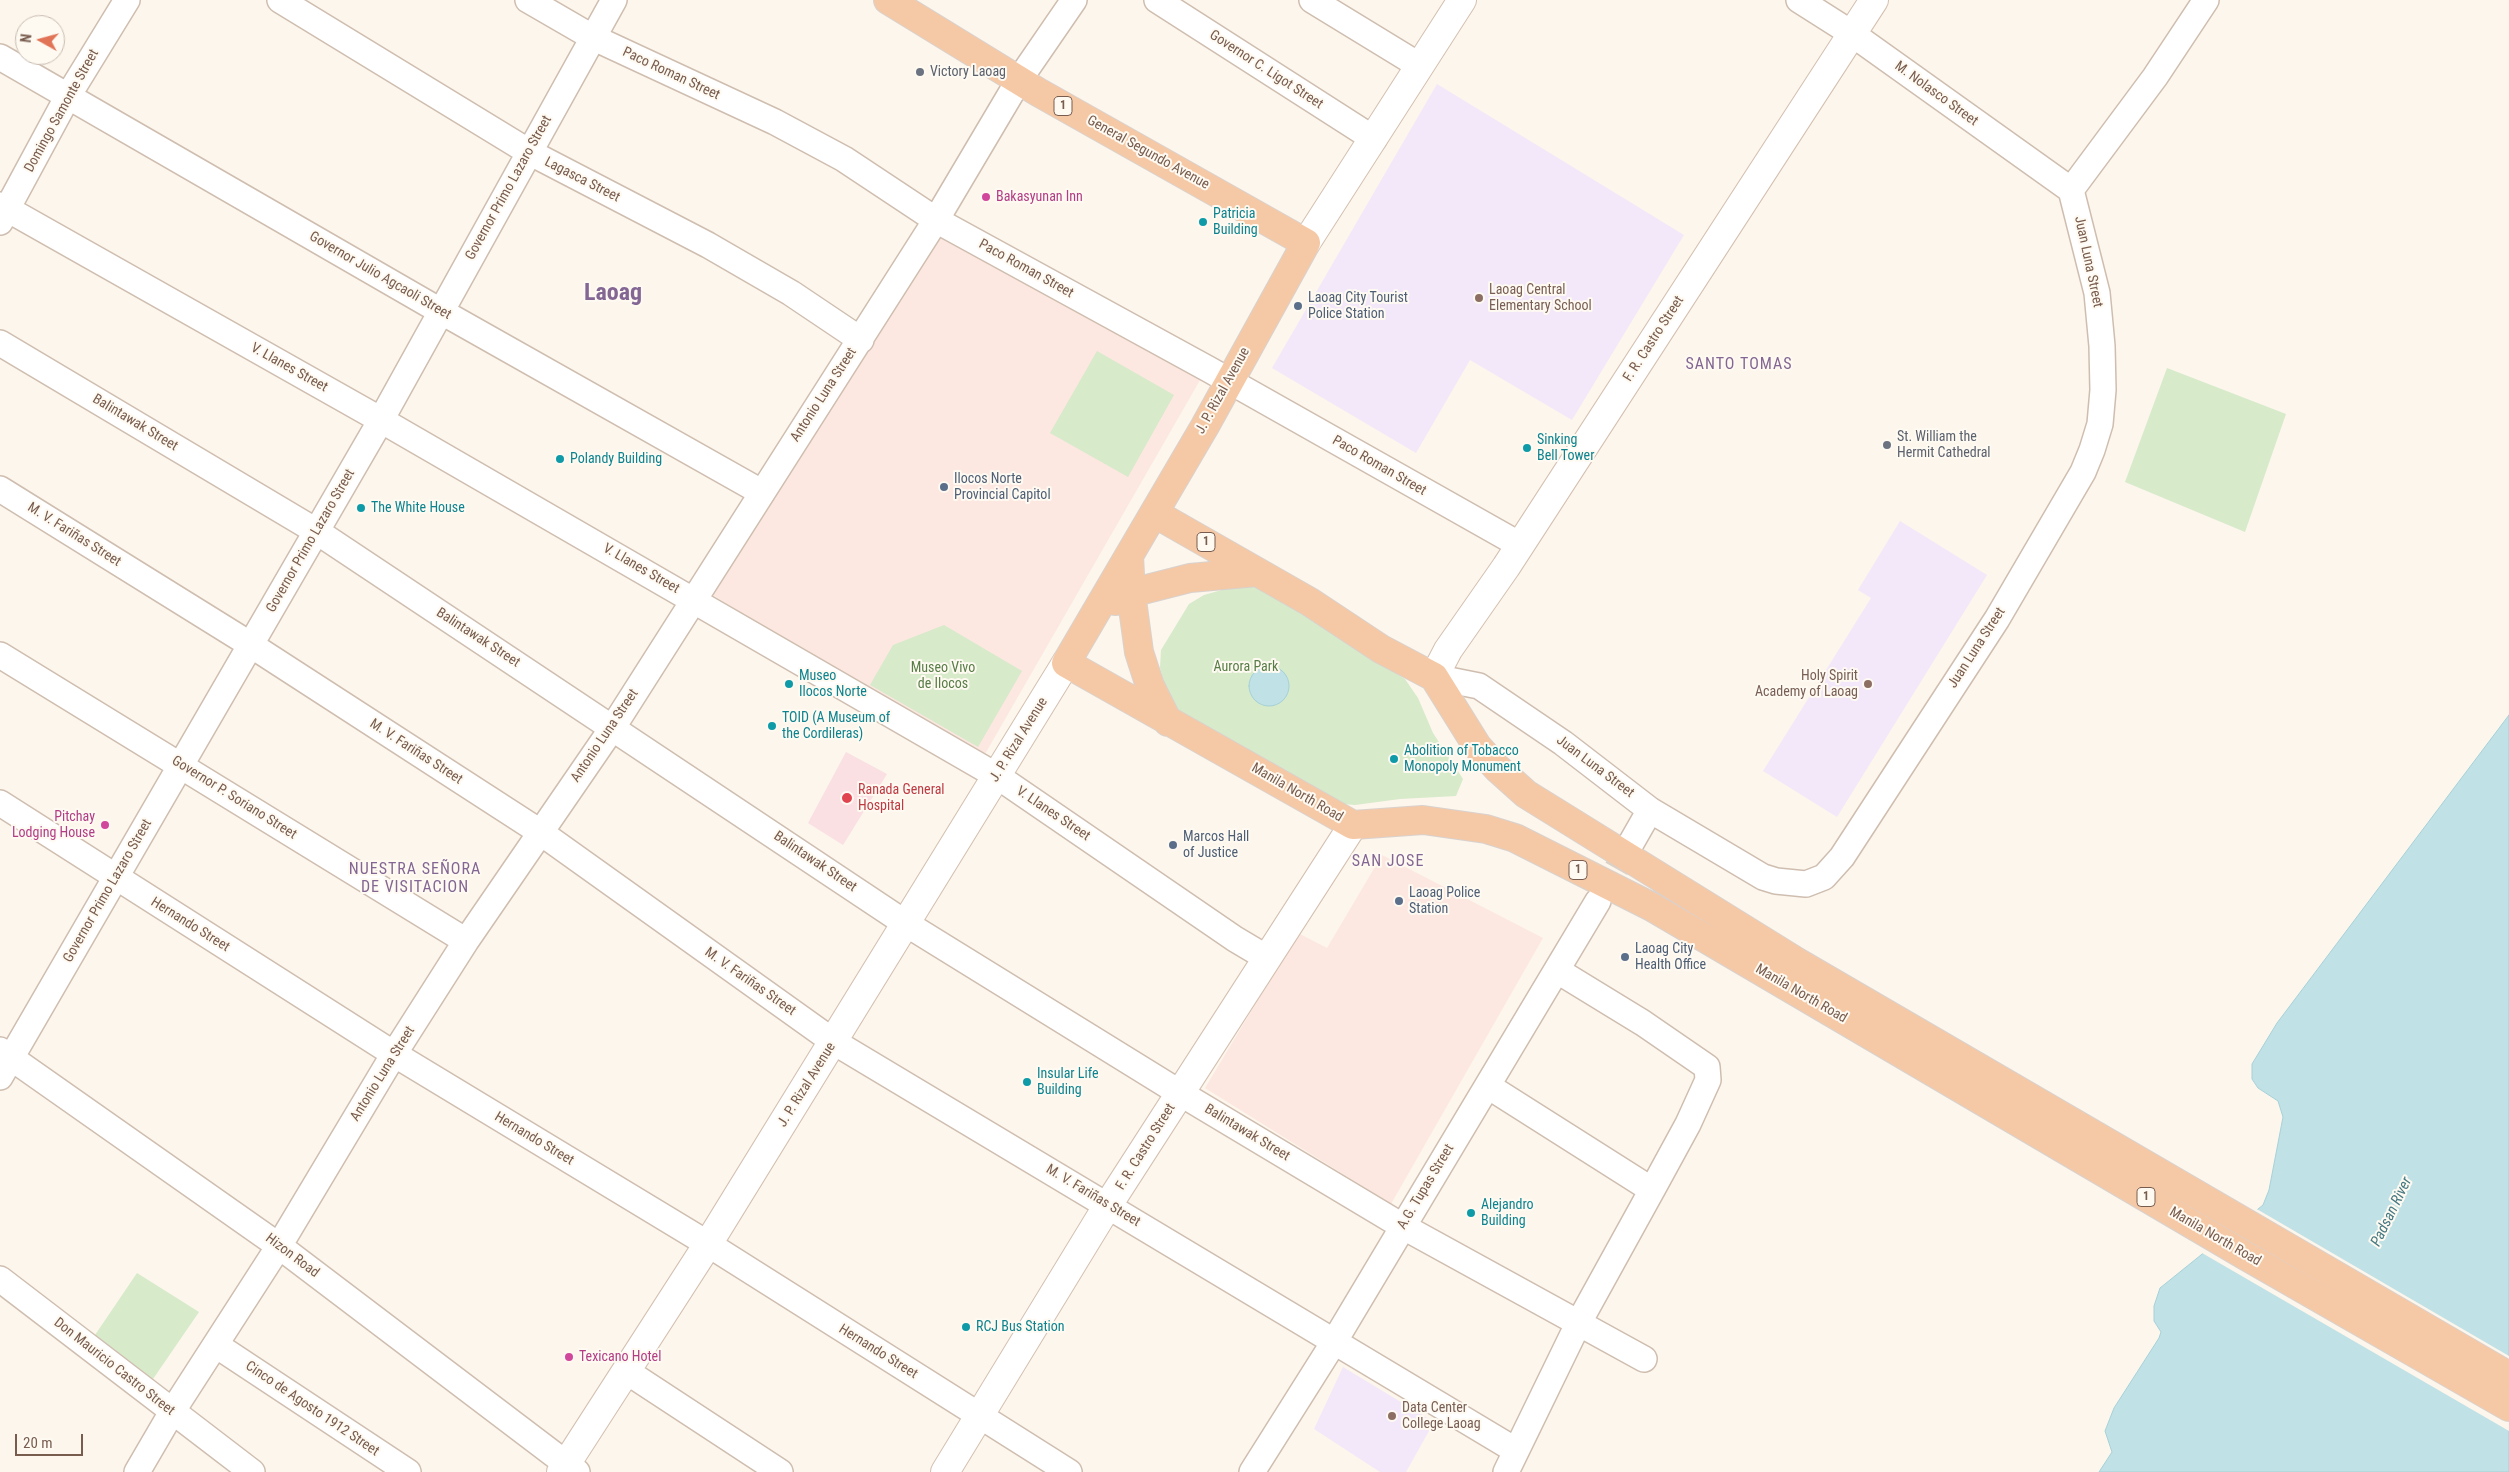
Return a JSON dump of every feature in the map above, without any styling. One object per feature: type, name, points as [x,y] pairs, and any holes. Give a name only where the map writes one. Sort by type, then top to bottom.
[{"type":"highway","name":"General Segundo Avenue","points":[[888,0],[1019,80],[1306,243]]},
{"type":"highway","name":"J. P. Rizal Avenue","points":[[1066,664],[1154,513],[1306,243]]},
{"type":"highway","name":"1","points":[[1154,513],[1310,602],[1381,649],[1434,677]]},
{"type":"highway","points":[[1129,556],[1131,593],[1139,652],[1150,686],[1168,722]]},
{"type":"highway","points":[[1099,608],[1131,593],[1190,578],[1257,572]]},
{"type":"highway","name":"Manila North Road","points":[[1066,664],[1353,825],[1423,820],[1486,829],[1515,838],[1790,973],[2509,1376]]},
{"type":"highway","name":"Manila North Road","points":[[1434,677],[1477,746],[1497,768],[1526,794],[1790,973],[2246,1256],[2509,1407]]},
{"type":"main road","name":"J. P. Rizal Avenue","points":[[1306,243],[1462,0]]},
{"type":"main road","name":"F. R. Castro Street","points":[[1434,677],[1448,650],[1520,545],[1874,0]]},
{"type":"main road","name":"J. P. Rizal Avenue","points":[[568,1470],[626,1372],[834,1042],[1066,664]]},
{"type":"main road","name":"F. R. Castro Street","points":[[945,1472],[1108,1205],[1353,825]]},
{"type":"street","name":"Domingo Samonte Street","points":[[2,212],[68,96],[127,0]]},
{"type":"street","name":"Lagasca Street","points":[[280,0],[529,152],[708,245],[791,293],[861,340]]},
{"type":"street","name":"Paco Roman Street","points":[[528,0],[592,37],[775,122],[844,159],[936,220],[1229,380],[1520,545]]},
{"type":"street","name":"Governor Primo Lazaro Street","points":[[4,1062],[116,877],[381,420],[614,0]]},
{"type":"street","name":"Antonio Luna Street","points":[[137,1472],[172,1412],[279,1246],[394,1054],[466,941],[613,727],[761,492],[861,340],[936,220],[1019,80],[1074,0]]},
{"type":"street","name":"Governor C. Ligot Street","points":[[1157,0],[1374,139]]},
{"type":"street","points":[[1312,0],[1420,66]]},
{"type":"street","name":"M. Nolasco Street","points":[[1799,0],[1851,33],[2071,190]]},
{"type":"street","points":[[2071,190],[2155,77],[2206,0]]},
{"type":"street","name":"Governor Julio Agcaoli Street","points":[[0,57],[442,312],[761,492]]},
{"type":"street","name":"Juan Luna Street","points":[[1434,677],[1479,686],[1563,743],[1650,810],[1763,877],[1776,881],[1806,884],[1824,877],[1842,857],[1996,619],[2079,480],[2092,450],[2100,424],[2103,390],[2102,346],[2097,293],[2071,190]]},
{"type":"street","name":"V. Llanes Street","points":[[2,212],[381,420],[997,776],[1235,939],[1267,958]]},
{"type":"street","name":"Balintawak Street","points":[[0,343],[316,531],[906,923],[1180,1093],[1402,1226],[1644,1359]]},
{"type":"street","name":"M. V. Fariñas Street","points":[[0,489],[251,645],[540,832],[834,1042],[1334,1342],[1510,1461]]},
{"type":"street","name":"Governor P. Soriano Street","points":[[0,655],[466,941]]},
{"type":"street","name":"Hernando Street","points":[[0,803],[394,1054],[708,1244],[1069,1472]]},
{"type":"street","points":[[1626,852],[1650,810]]},
{"type":"street","name":"A.G. Tupas Street","points":[[1252,1472],[1334,1342],[1402,1226],[1558,971],[1598,901]]},
{"type":"street","points":[[1510,1461],[1578,1324],[1688,1124],[1708,1080],[1707,1067],[1643,1023],[1558,971]]},
{"type":"street","name":"Hizon Road","points":[[4,1062],[279,1246],[568,1470]]},
{"type":"street","points":[[1488,1086],[1652,1190]]},
{"type":"street","name":"Don Mauricio Castro Street","points":[[0,1279],[252,1472]]},
{"type":"street","name":"Cinco de Agosto 1912 Street","points":[[216,1345],[408,1472]]},
{"type":"street","points":[[626,1372],[780,1472]]},
{"type":"shaded area","name":"Laoag Central Elementary School","points":[[1437,84],[1684,235],[1572,420],[1470,360],[1416,453],[1272,368]]},
{"type":"shaded area","points":[[937,222],[1203,375],[981,761],[711,594]]},
{"type":"shaded area","name":"Holy Spirit Academy of Laoag","points":[[1900,521],[1987,575],[1837,817],[1763,771],[1871,598],[1858,590]]},
{"type":"shaded area","name":"Ranada General Hospital","points":[[846,752],[887,774],[843,845],[808,823]]},
{"type":"shaded area","points":[[1382,855],[1543,938],[1391,1204],[1205,1088],[1298,933],[1327,948]]},
{"type":"shaded area","points":[[1343,1367],[1434,1422],[1406,1472],[1380,1472],[1314,1429]]},
{"type":"green space","points":[[1097,351],[1174,395],[1128,477],[1050,433]]},
{"type":"green space","points":[[2167,368],[2286,414],[2245,532],[2125,482]]},
{"type":"green space","name":"Aurora Park","points":[[1243,584],[1264,589],[1405,679],[1418,698],[1433,733],[1463,779],[1456,796],[1400,799],[1355,805],[1331,803],[1177,715],[1160,668],[1161,650],[1189,604],[1204,595]]},
{"type":"green space","name":"Museo Vivo de Ilocos","points":[[944,625],[1022,671],[978,747],[870,685],[893,645]]},
{"type":"green space","points":[[137,1273],[199,1312],[153,1379],[95,1335]]},
{"type":"water","points":[[1269,666],[1283,672],[1289,686],[1283,700],[1269,706],[1255,700],[1249,686],[1255,672]]},
{"type":"water","name":"Padsan River","points":[[2509,715],[2509,1472],[2099,1472],[2112,1452],[2105,1431],[2114,1408],[2161,1332],[2154,1321],[2154,1306],[2160,1288],[2263,1205],[2269,1190],[2283,1117],[2278,1101],[2258,1088],[2252,1079],[2252,1064],[2277,1023]]},
{"type":"pier","points":[[2255,1208],[2509,1356],[2509,1431],[2202,1253]]},
{"type":"tunnel","points":[[1598,901],[1626,852]]},
{"type":"place","name":"Victory Laoag","points":[[920,72]]},
{"type":"place","name":"Bakasyunan Inn","points":[[986,197]]},
{"type":"place","name":"Patricia Building","points":[[1203,222]]},
{"type":"place","name":"Laoag Central Elementary School","points":[[1479,298]]},
{"type":"place","name":"Laoag City Tourist Police Station","points":[[1298,306]]},
{"type":"place","name":"St. William the Hermit Cathedral","points":[[1887,445]]},
{"type":"place","name":"Sinking Bell Tower","points":[[1527,448]]},
{"type":"place","name":"Polandy Building","points":[[560,459]]},
{"type":"place","name":"Ilocos Norte Provincial Capitol","points":[[944,487]]},
{"type":"place","name":"The White House","points":[[361,508]]},
{"type":"place","name":"Museo Ilocos Norte","points":[[789,684]]},
{"type":"place","name":"Holy Spirit Academy of Laoag","points":[[1868,684]]},
{"type":"place","name":"TOID (A Museum of the Cordileras)","points":[[772,726]]},
{"type":"place","name":"Abolition of Tobacco Monopoly Monument","points":[[1394,759]]},
{"type":"place","name":"Ranada General Hospital","points":[[847,798]]},
{"type":"place","name":"Pitchay Lodging House","points":[[105,825]]},
{"type":"place","name":"Marcos Hall of Justice","points":[[1173,845]]},
{"type":"place","name":"Laoag Police Station","points":[[1399,901]]},
{"type":"place","name":"Laoag City Health Office","points":[[1625,957]]},
{"type":"place","name":"Insular Life Building","points":[[1027,1082]]},
{"type":"place","name":"Alejandro Building","points":[[1471,1213]]},
{"type":"place","name":"RCJ Bus Station","points":[[966,1327]]},
{"type":"place","name":"Texicano Hotel","points":[[569,1357]]},
{"type":"place","name":"Data Center College Laoag","points":[[1392,1416]]},
{"type":"district","name":"Laoag","points":[[613,294]]},
{"type":"district","name":"SANTO TOMAS","points":[[1739,365]]},
{"type":"district","name":"SAN JOSE","points":[[1388,862]]},
{"type":"district","name":"NUESTRA SEÑORA DE VISITACION","points":[[415,879]]}]
